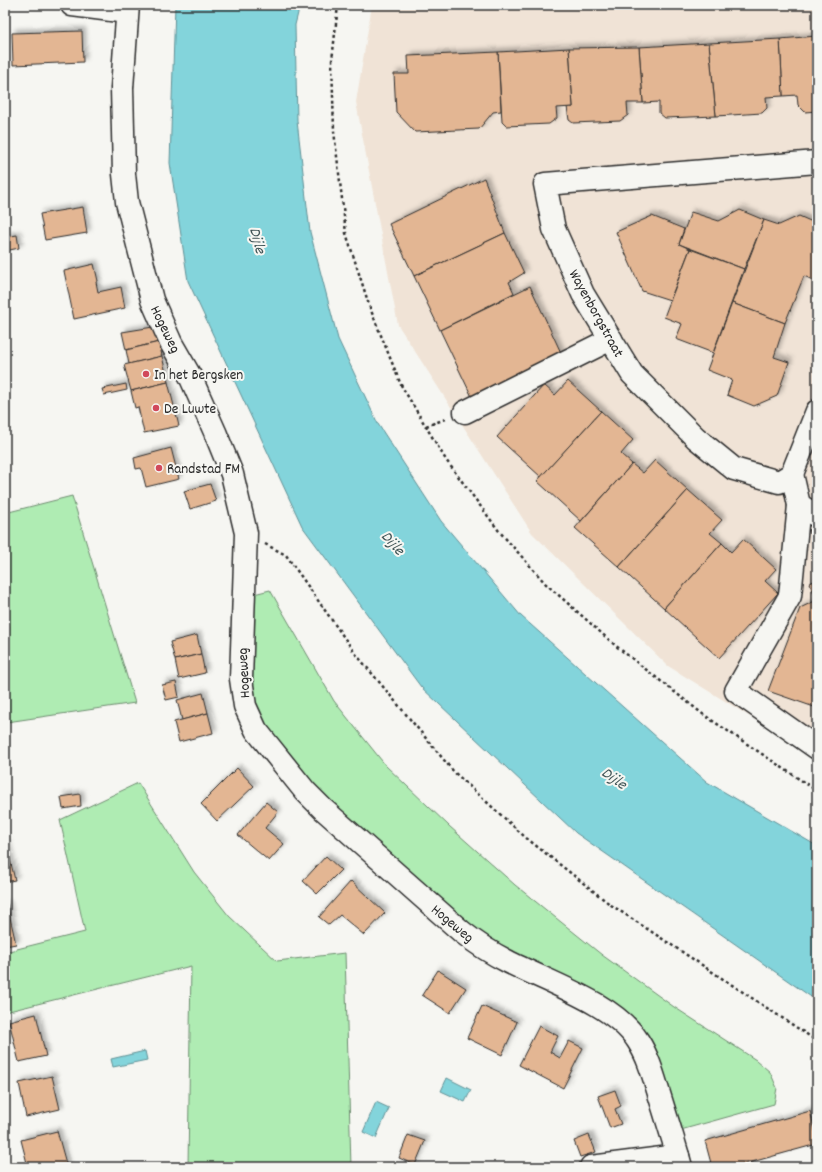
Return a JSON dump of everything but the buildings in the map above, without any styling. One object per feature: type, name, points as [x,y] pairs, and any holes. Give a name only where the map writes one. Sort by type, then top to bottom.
[{"type":"street","points":[[72,5],[127,9]]},
{"type":"street","name":"Hogeweg","points":[[127,9],[122,88],[124,174],[127,202],[152,300],[171,343],[190,376],[232,474],[246,533],[241,679],[245,706],[256,730],[314,800],[462,932],[483,948],[598,1006],[615,1017],[627,1028],[637,1040],[647,1057],[680,1162]]},
{"type":"street","name":"Wayenborgstraat","points":[[792,474],[779,482],[734,469],[696,438],[632,374],[583,294],[554,229],[546,184],[817,162]]},
{"type":"street","points":[[465,412],[610,339]]},
{"type":"street","points":[[817,411],[792,474],[808,510],[790,596],[736,691],[817,748]]},
{"type":"street","points":[[591,1167],[680,1162]]},
{"type":"path","points":[[338,5],[332,60],[334,131],[346,233],[370,308],[401,385],[446,460],[499,531],[546,584],[616,646],[704,715],[817,791]]},
{"type":"path","points":[[246,533],[286,555],[355,653],[454,772],[525,837],[612,905],[817,1041]]},
{"type":"shaded area","points":[[372,5],[817,5],[817,758],[668,666],[532,533],[398,325],[356,102]]},
{"type":"green space","points":[[72,496],[135,703],[7,722],[9,626],[5,617],[5,513]]},
{"type":"green space","points":[[270,590],[334,701],[386,766],[449,826],[515,885],[602,955],[674,1007],[756,1060],[770,1072],[777,1088],[774,1104],[677,1131],[650,1050],[483,941],[292,767],[250,702],[250,595]]},
{"type":"green space","points":[[138,783],[194,872],[229,916],[277,961],[345,953],[351,1167],[188,1167],[191,966],[5,1012],[5,952],[85,932],[60,820]]},
{"type":"water","name":"Dijle","points":[[175,5],[300,5],[295,25],[297,121],[310,232],[338,339],[378,424],[441,521],[521,616],[707,782],[817,846],[817,1001],[576,833],[421,687],[302,526],[188,281],[170,163]]},
{"type":"water","points":[[145,1051],[147,1060],[113,1067],[111,1059]]},
{"type":"water","points":[[447,1078],[471,1090],[465,1102],[441,1091]]},
{"type":"water","points":[[376,1102],[389,1108],[376,1138],[363,1132]]},
{"type":"place","name":"In het Bergsken","points":[[146,374]]},
{"type":"place","name":"De Luwte","points":[[156,408]]},
{"type":"place","name":"Randstad FM","points":[[159,468]]}]
